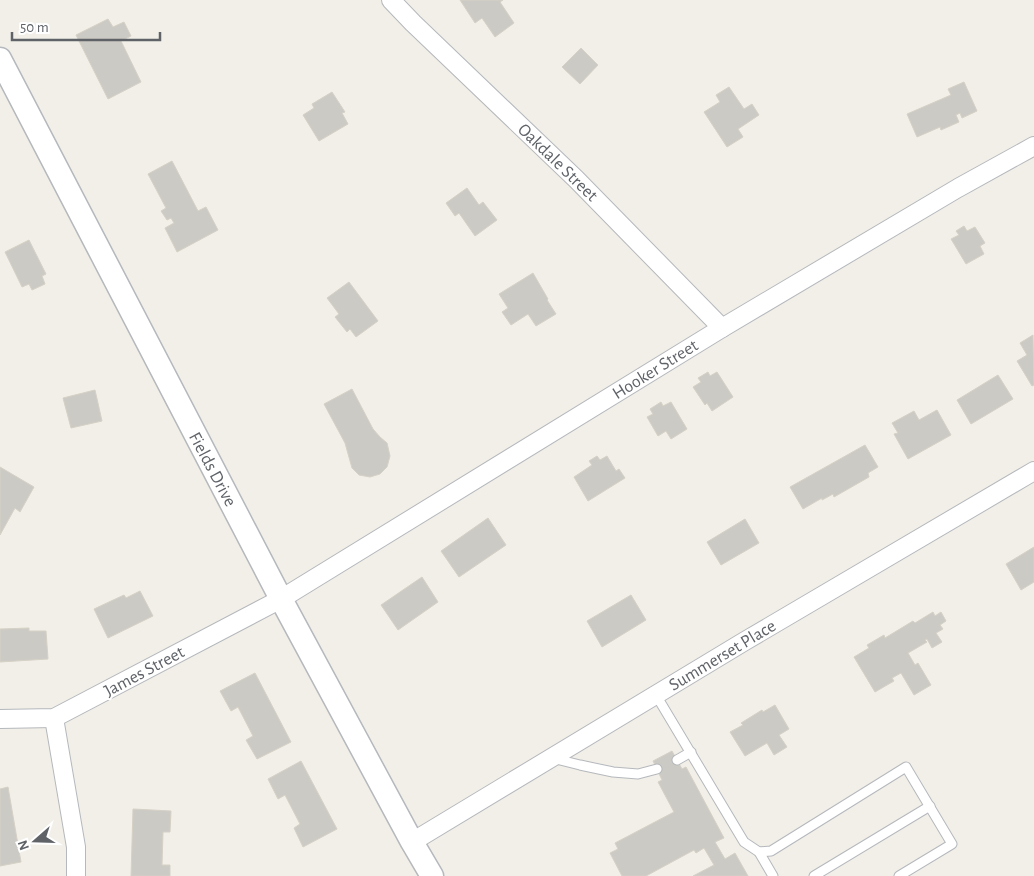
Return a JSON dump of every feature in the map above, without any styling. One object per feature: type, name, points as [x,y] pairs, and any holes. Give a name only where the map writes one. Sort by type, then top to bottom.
[{"type":"street","name":"Oakdale Street","points":[[391,0],[576,179],[722,328]]},
{"type":"street","name":"Fields Drive","points":[[0,59],[281,599],[432,876]]},
{"type":"street","name":"Hooker Street","points":[[281,599],[722,328],[958,188],[1034,146]]},
{"type":"street","name":"Summerset Place","points":[[412,842],[1034,471]]},
{"type":"street","name":"James Street","points":[[0,718],[54,718],[281,599]]},
{"type":"street","points":[[54,718],[76,847],[76,876]]},
{"type":"lane","points":[[656,695],[744,842],[759,852],[773,876]]},
{"type":"lane","points":[[677,760],[691,752]]},
{"type":"lane","points":[[552,758],[580,766],[613,772],[638,774],[657,769]]},
{"type":"lane","points":[[759,852],[772,851],[906,767],[952,844],[899,876]]},
{"type":"lane","points":[[814,876],[930,806]]},
{"type":"building","points":[[460,0],[503,0],[500,2],[514,23],[495,37],[482,18],[475,23]]},
{"type":"building","points":[[108,19],[113,27],[124,22],[131,36],[121,41],[141,82],[108,99],[76,35]]},
{"type":"building","points":[[581,48],[598,65],[580,84],[562,67]]},
{"type":"building","points":[[964,82],[977,111],[962,118],[960,113],[956,115],[959,122],[941,130],[940,127],[917,137],[907,114],[951,95],[948,89]]},
{"type":"building","points":[[729,87],[744,109],[752,104],[759,115],[738,129],[743,137],[727,147],[704,112],[720,102],[716,95]]},
{"type":"building","points":[[332,92],[345,112],[342,113],[348,124],[319,141],[303,115],[314,108],[312,104]]},
{"type":"building","points":[[172,161],[198,211],[206,207],[218,230],[177,252],[165,228],[174,223],[171,218],[167,220],[161,211],[166,208],[148,174]]},
{"type":"building","points":[[467,188],[479,205],[483,202],[497,220],[475,236],[459,213],[455,216],[446,203]]},
{"type":"building","points":[[964,226],[967,231],[975,227],[985,243],[980,246],[984,254],[966,264],[951,239],[959,235],[956,231]]},
{"type":"building","points":[[29,240],[46,274],[42,276],[45,284],[32,290],[29,284],[22,287],[5,252]]},
{"type":"building","points":[[533,273],[556,314],[536,326],[528,314],[511,325],[502,312],[508,308],[499,294]]},
{"type":"building","points":[[349,282],[378,321],[356,337],[350,329],[347,332],[335,317],[339,314],[327,298]]},
{"type":"building","points":[[1033,335],[1034,385],[1032,386],[1017,361],[1027,355],[1020,343]]},
{"type":"building","points":[[708,372],[710,376],[717,372],[733,397],[712,411],[707,403],[705,405],[693,387],[701,382],[698,378]]},
{"type":"building","points":[[998,375],[1013,399],[971,424],[957,400]]},
{"type":"building","points":[[352,389],[373,429],[387,443],[390,456],[387,467],[380,474],[370,477],[359,475],[352,468],[345,443],[324,404]]},
{"type":"building","points":[[95,390],[102,421],[71,428],[63,398]]},
{"type":"building","points":[[661,402],[663,406],[671,402],[687,429],[671,439],[666,431],[658,436],[647,417],[653,414],[650,409]]},
{"type":"building","points":[[937,410],[951,435],[908,459],[894,434],[898,433],[892,423],[914,411],[919,420]]},
{"type":"building","points":[[865,445],[878,467],[868,473],[869,477],[834,497],[833,494],[822,500],[822,498],[803,509],[790,487]]},
{"type":"building","points":[[597,456],[600,460],[607,456],[616,471],[619,469],[625,478],[588,501],[574,477],[592,465],[589,461]]},
{"type":"building","points":[[0,467],[34,487],[20,512],[15,508],[0,535]]},
{"type":"building","points":[[488,518],[506,545],[459,577],[441,551]]},
{"type":"building","points":[[745,519],[759,543],[721,565],[707,542]]},
{"type":"building","points":[[1034,547],[1034,582],[1021,590],[1006,564]]},
{"type":"building","points":[[422,577],[438,602],[398,630],[381,605]]},
{"type":"building","points":[[140,591],[153,616],[108,638],[94,609],[124,595],[126,598]]},
{"type":"building","points":[[631,595],[646,620],[602,647],[587,621]]},
{"type":"building","points":[[933,612],[935,616],[941,612],[946,621],[940,625],[943,629],[936,633],[942,642],[932,648],[927,639],[925,640],[927,642],[908,653],[915,665],[918,663],[931,685],[914,695],[901,673],[892,678],[894,681],[875,692],[854,657],[869,648],[867,645],[884,635],[885,638],[913,621],[915,623]]},
{"type":"building","points":[[29,628],[29,631],[46,631],[48,659],[0,662],[0,629]]},
{"type":"building","points":[[255,673],[291,742],[257,759],[246,740],[253,736],[238,707],[231,711],[220,691]]},
{"type":"building","points":[[775,705],[789,729],[779,735],[787,747],[774,755],[767,743],[745,756],[730,732],[743,725],[741,723],[762,710],[763,712]]},
{"type":"building","points":[[672,751],[682,769],[686,767],[724,838],[715,842],[725,859],[735,853],[748,876],[693,876],[714,865],[704,848],[696,853],[694,850],[646,876],[622,876],[610,853],[618,849],[615,843],[674,812],[658,782],[662,780],[653,761]]},
{"type":"building","points":[[301,761],[337,829],[303,847],[294,828],[300,824],[285,795],[278,799],[268,779]]},
{"type":"building","points":[[8,787],[21,862],[0,866],[0,789]]},
{"type":"building","points":[[133,809],[171,811],[170,832],[163,832],[162,865],[170,865],[170,876],[131,876]]}]
